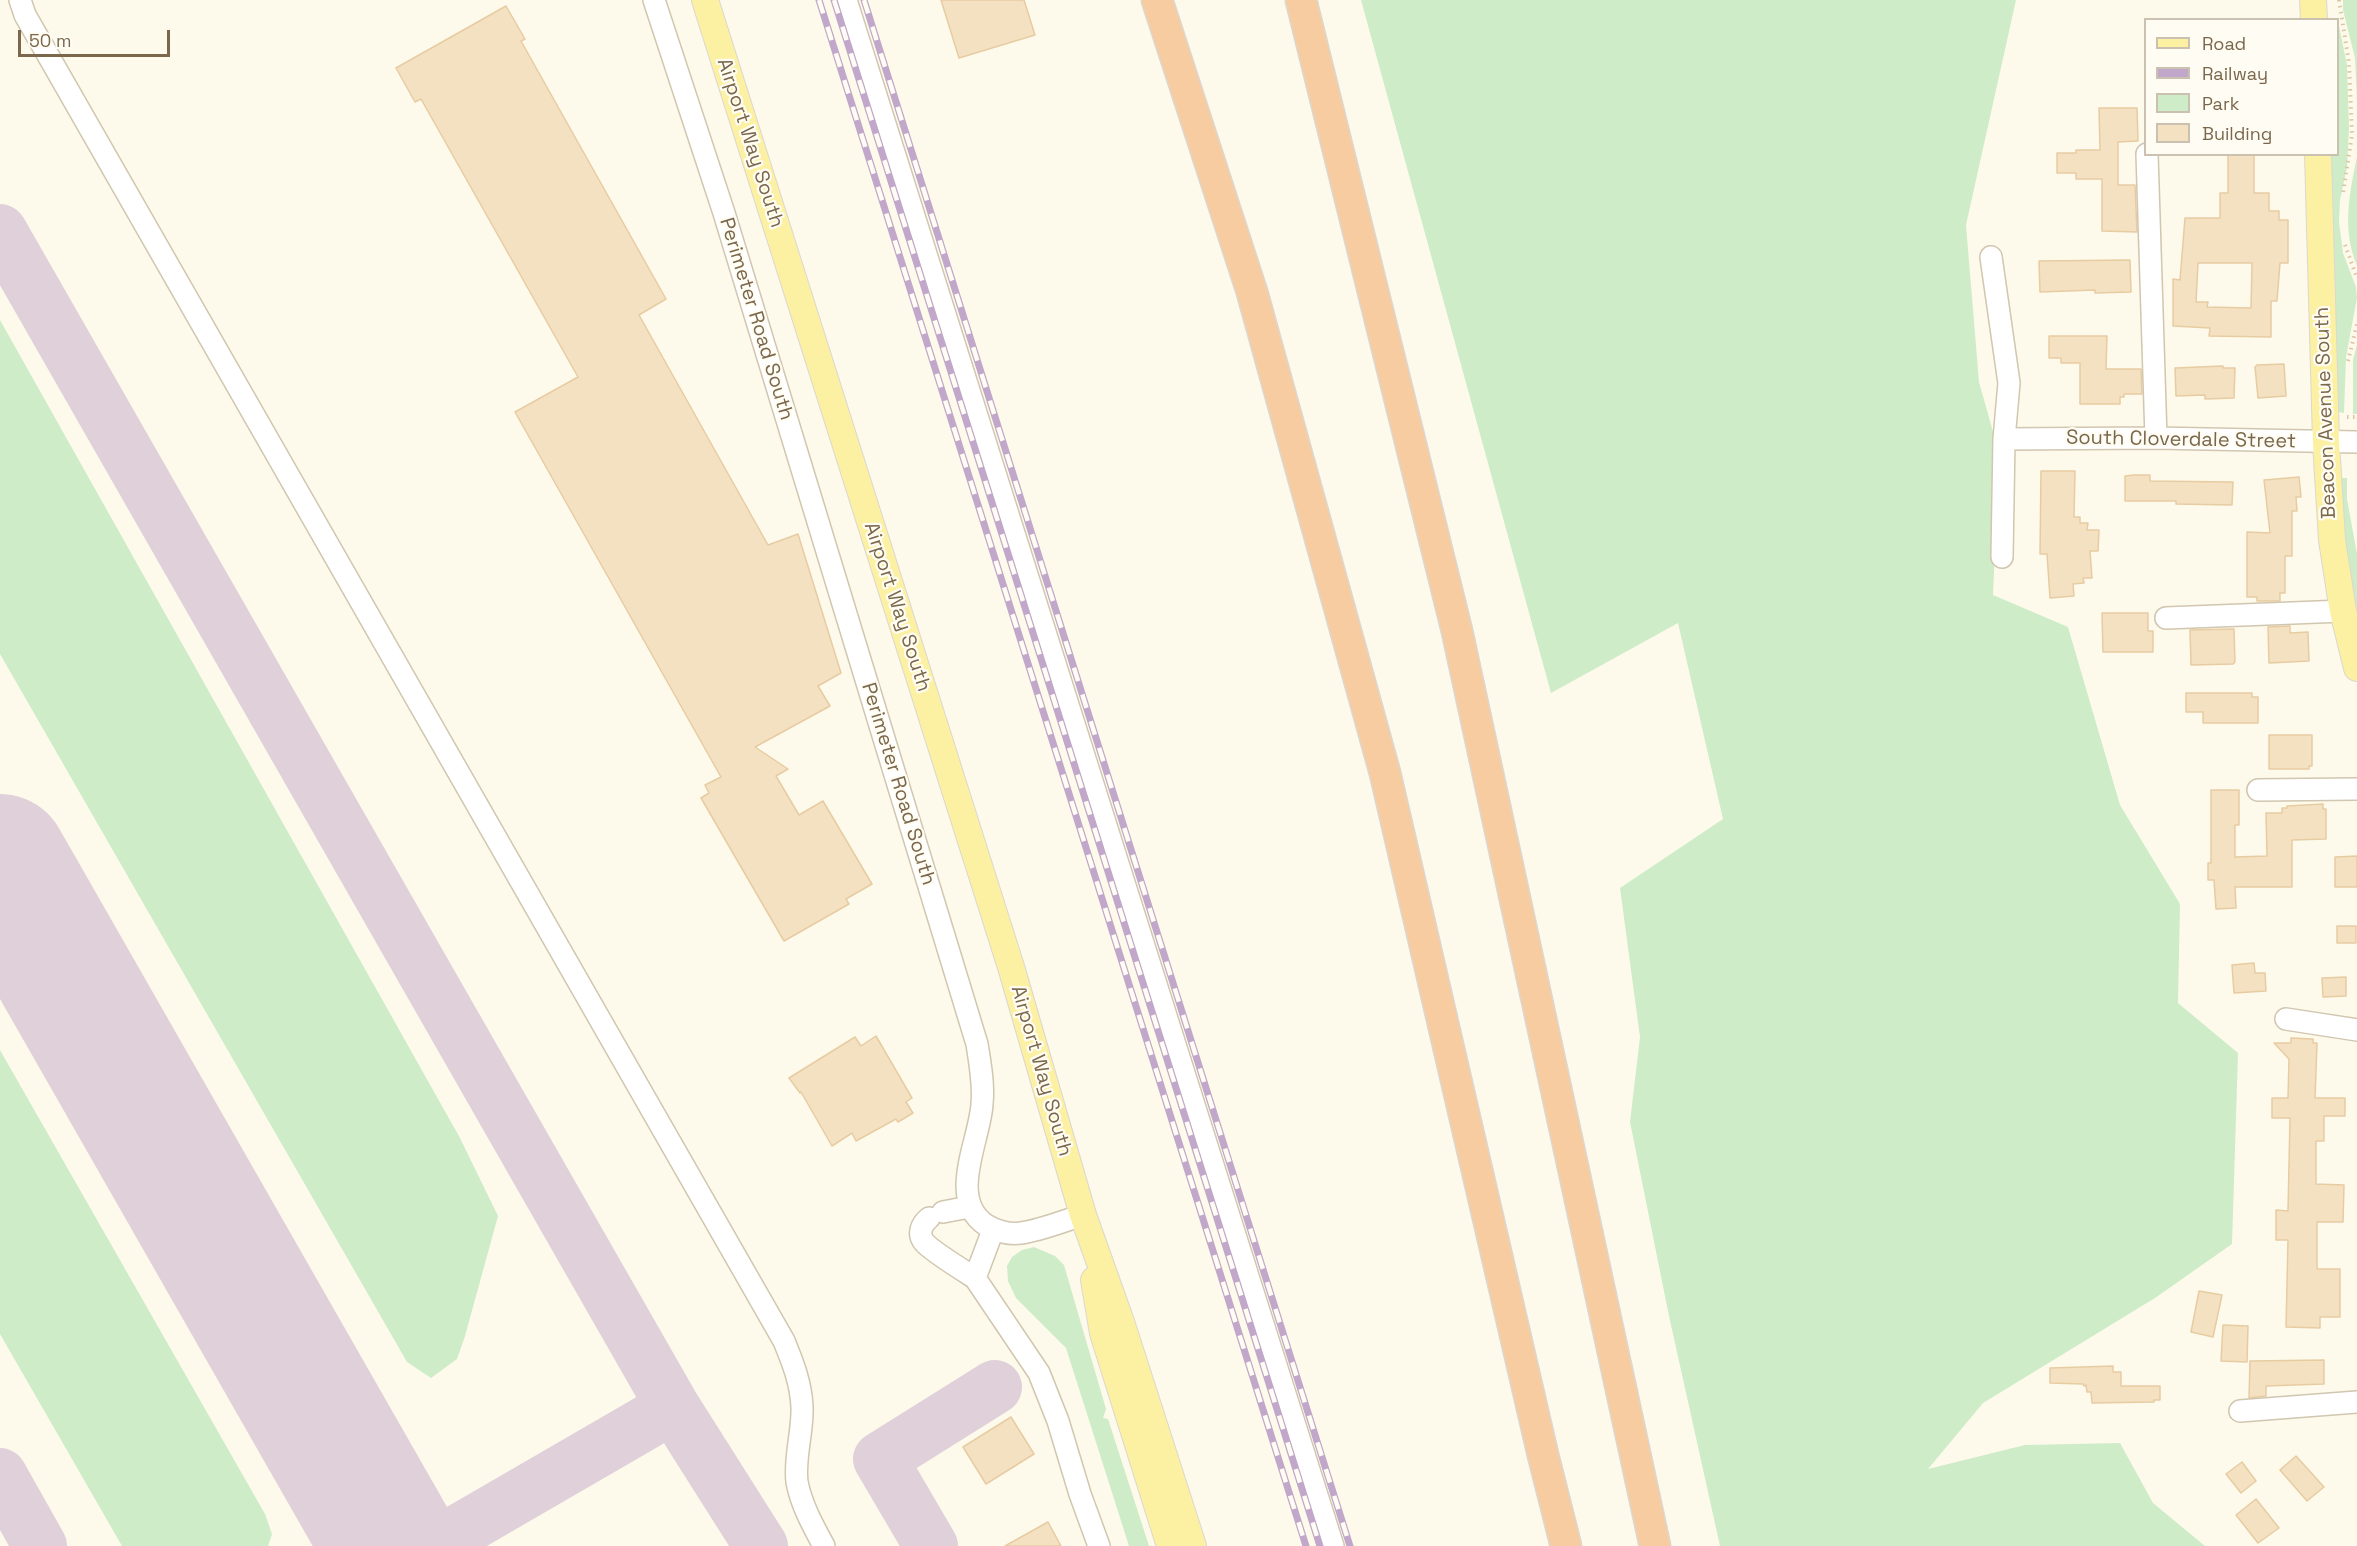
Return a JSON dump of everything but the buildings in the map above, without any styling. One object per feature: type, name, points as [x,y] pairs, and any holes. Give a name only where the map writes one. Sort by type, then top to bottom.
[{"type":"highway","points":[[1157,0],[1252,292],[1386,773],[1566,1546]]},
{"type":"highway","points":[[1302,0],[1456,631],[1655,1546]]},
{"type":"main road","name":"Airport Way South","points":[[705,0],[1011,967],[1083,1215],[1121,1322],[1193,1546]]},
{"type":"main road","points":[[2313,0],[2314,18]]},
{"type":"main road","name":"Beacon Avenue South","points":[[2318,156],[2326,442],[2332,540],[2343,611],[2357,668]]},
{"type":"main road","name":"Airport Way South","points":[[1083,1215],[1103,1333],[1170,1546]]},
{"type":"street","points":[[21,0],[25,15],[784,1341],[797,1372],[802,1409],[797,1482],[808,1517],[824,1546]]},
{"type":"street","name":"Perimeter Road South","points":[[654,0],[724,213],[978,1044],[982,1105],[970,1161],[967,1195],[969,1207]]},
{"type":"street","points":[[846,0],[1333,1546]]},
{"type":"street","points":[[2147,156],[2156,438]]},
{"type":"street","points":[[1991,257],[2010,383],[2004,439],[2002,557]]},
{"type":"street","name":"South Cloverdale Street","points":[[2004,439],[2156,438],[2326,442],[2354,435]]},
{"type":"street","points":[[2166,618],[2343,611]]},
{"type":"street","points":[[2258,790],[2357,789]]},
{"type":"street","points":[[2286,1019],[2357,1030]]},
{"type":"street","points":[[1083,1215],[1019,1234],[993,1230],[975,1217],[969,1207],[936,1215],[922,1224],[920,1231],[924,1242],[975,1278],[1039,1373],[1058,1421],[1080,1494],[1099,1546]]},
{"type":"street","points":[[975,1278],[993,1230]]},
{"type":"street","points":[[2240,1411],[2357,1402]]},
{"type":"path","points":[[2339,0],[2349,63],[2352,135],[2341,203]]},
{"type":"path","points":[[2344,236],[2345,247],[2357,278]]},
{"type":"path","points":[[2349,370],[2348,358],[2357,324]]},
{"type":"path","points":[[2350,405],[2354,435]]},
{"type":"green space","points":[[1361,0],[2016,0],[1966,225],[1979,382],[1999,453],[1993,595],[2068,627],[2120,805],[2180,904],[2178,1003],[2238,1053],[2232,1244],[2155,1298],[1983,1403],[1928,1469],[2025,1445],[2120,1443],[2153,1503],[2205,1546],[1720,1546],[1669,1316],[1630,1122],[1640,1037],[1620,888],[1723,819],[1678,623],[1551,693]]},
{"type":"green space","points":[[2343,0],[2357,0],[2357,101],[2355,58],[2343,10]]},
{"type":"green space","points":[[2339,26],[2347,65],[2349,128],[2347,167],[2340,200],[2339,222],[2343,253],[2356,287],[2357,298],[2346,357],[2344,413],[2338,412],[2331,156],[2339,156]]},
{"type":"green space","points":[[2357,157],[2357,266],[2352,252],[2348,212]]},
{"type":"green space","points":[[0,320],[460,1138],[498,1216],[457,1359],[431,1378],[407,1362],[0,654]]},
{"type":"green space","points":[[2357,344],[2357,414],[2353,414],[2353,360]]},
{"type":"green space","points":[[2339,478],[2347,478],[2347,499],[2357,554],[2357,617],[2349,575]]},
{"type":"green space","points":[[0,1050],[265,1514],[272,1534],[268,1546],[122,1546],[0,1334]]},
{"type":"green space","points":[[1034,1247],[1055,1256],[1064,1265],[1106,1409],[1103,1418],[1108,1419],[1149,1546],[1129,1546],[1066,1348],[1016,1298],[1008,1281],[1007,1266],[1012,1257],[1022,1250]]},
{"type":"taxiway","points":[[0,231],[673,1407],[761,1546]]},
{"type":"taxiway","points":[[931,1546],[880,1459],[995,1387]]},
{"type":"taxiway","points":[[433,1546],[673,1407]]},
{"type":"taxiway","points":[[0,1475],[40,1546]]},
{"type":"runway","points":[[0,862],[391,1546]]},
{"type":"railway","points":[[819,0],[1306,1546]]},
{"type":"railway","points":[[834,0],[1320,1546]]},
{"type":"railway","points":[[864,0],[1350,1546]]}]
